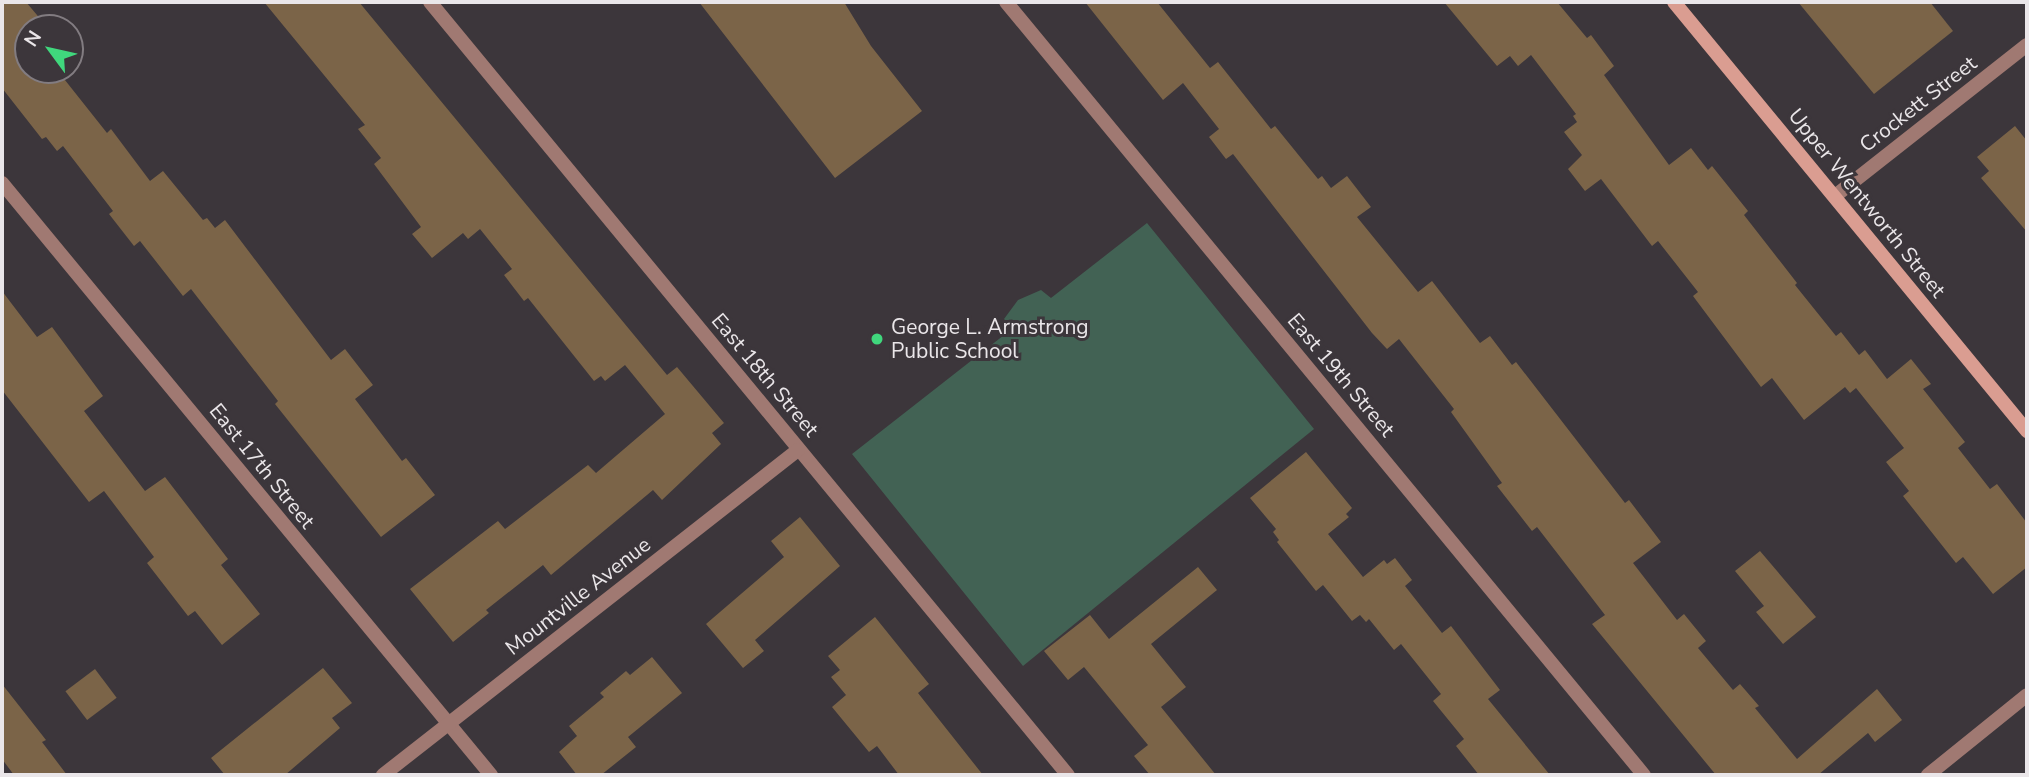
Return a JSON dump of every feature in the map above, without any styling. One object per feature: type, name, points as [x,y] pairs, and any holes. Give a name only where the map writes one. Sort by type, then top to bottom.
[{"type":"main road","name":"Upper Wentworth Street","points":[[1674,2],[2027,431]]},
{"type":"street","name":"East 18th Street","points":[[430,2],[1068,775]]},
{"type":"street","name":"East 19th Street","points":[[1006,2],[1644,775]]},
{"type":"street","name":"Crockett Street","points":[[1835,197],[2027,45]]},
{"type":"street","name":"East 17th Street","points":[[2,183],[491,775]]},
{"type":"street","name":"Mountville Avenue","points":[[383,775],[798,450]]},
{"type":"street","points":[[1928,775],[2027,695]]},
{"type":"green space","points":[[1147,223],[1314,429],[1023,666],[852,454],[1013,328],[1004,319],[1018,300],[1041,290],[1051,298]]},
{"type":"building","points":[[2,2],[26,2],[36,14],[14,14],[14,84],[68,84],[107,133],[111,129],[150,181],[163,171],[203,220],[207,218],[215,228],[225,220],[331,360],[345,349],[373,385],[355,399],[402,461],[406,458],[435,495],[381,537],[275,404],[278,401],[191,289],[183,296],[140,241],[134,246],[109,214],[113,211],[63,146],[57,151],[46,137],[42,139],[2,88]]},
{"type":"building","points":[[264,2],[359,2],[667,375],[677,367],[724,423],[712,433],[721,444],[662,500],[653,490],[551,575],[543,565],[486,610],[489,613],[453,642],[410,589],[498,521],[505,529],[588,465],[596,473],[665,414],[625,365],[605,381],[601,376],[594,381],[528,298],[524,301],[504,275],[512,269],[480,229],[468,239],[463,233],[432,258],[412,234],[421,227],[374,164],[381,158],[358,129],[365,125]]},
{"type":"building","points":[[699,2],[844,2],[871,46],[922,111],[835,178]]},
{"type":"building","points":[[1085,2],[1157,2],[1210,68],[1218,62],[1271,129],[1275,126],[1318,179],[1322,176],[1331,188],[1347,176],[1371,207],[1357,217],[1418,292],[1432,281],[1480,343],[1490,336],[1512,365],[1516,362],[1625,503],[1629,500],[1661,542],[1633,563],[1677,620],[1684,614],[1706,641],[1698,648],[1733,690],[1740,684],[1759,706],[1755,708],[1797,759],[1877,689],[1902,720],[1875,742],[1868,733],[1818,775],[1716,775],[1592,624],[1605,615],[1537,527],[1532,531],[1497,486],[1502,483],[1451,412],[1454,409],[1399,339],[1387,349],[1372,333],[1233,154],[1226,159],[1209,137],[1219,129],[1183,83],[1163,100]]},
{"type":"building","points":[[1444,2],[1557,2],[1587,38],[1591,35],[1614,66],[1604,75],[1669,165],[1691,148],[1708,170],[1712,166],[1748,211],[1744,215],[1797,283],[1795,285],[1836,336],[1841,332],[1859,355],[1865,350],[1887,379],[1911,359],[1931,384],[1923,389],[1965,442],[1958,448],[1990,489],[1997,484],[2027,523],[2027,567],[1993,594],[1963,557],[1956,563],[1903,496],[1909,491],[1886,462],[1904,448],[1856,388],[1850,393],[1845,387],[1804,420],[1772,378],[1761,387],[1693,296],[1698,292],[1658,241],[1652,246],[1601,179],[1585,191],[1568,169],[1582,155],[1564,132],[1577,122],[1573,116],[1576,114],[1531,55],[1518,66],[1510,56],[1497,66]]},
{"type":"building","points":[[1798,2],[1930,2],[1953,31],[1874,94]]},
{"type":"building","points":[[2015,126],[2027,141],[2027,232],[1981,178],[1989,171],[1977,157]]},
{"type":"building","points":[[2,291],[37,337],[52,327],[103,396],[84,411],[145,491],[165,477],[228,559],[221,565],[260,614],[222,645],[195,611],[188,616],[147,563],[154,557],[104,491],[89,502],[2,390]]},
{"type":"building","points":[[1306,452],[1352,508],[1346,514],[1349,517],[1328,534],[1363,577],[1384,560],[1387,564],[1395,558],[1412,580],[1405,586],[1442,633],[1451,626],[1500,690],[1488,699],[1550,775],[1479,775],[1456,746],[1464,739],[1433,701],[1441,694],[1401,644],[1394,650],[1369,619],[1366,622],[1360,615],[1352,621],[1323,585],[1316,591],[1277,542],[1279,540],[1273,532],[1276,529],[1250,498]]},
{"type":"building","points":[[800,517],[840,566],[755,640],[764,651],[743,668],[706,624],[784,557],[771,541]]},
{"type":"building","points":[[1760,551],[1816,617],[1783,644],[1756,612],[1764,606],[1735,571]]},
{"type":"building","points":[[1198,567],[1217,590],[1151,644],[1186,687],[1161,707],[1216,775],[1150,775],[1134,756],[1148,745],[1084,667],[1068,680],[1044,651],[1090,615],[1109,639]]},
{"type":"building","points":[[875,617],[929,684],[918,693],[983,775],[899,775],[877,746],[869,752],[832,707],[846,695],[831,677],[840,670],[828,656]]},
{"type":"building","points":[[652,657],[682,693],[628,737],[636,747],[601,775],[577,775],[559,752],[577,736],[569,726],[604,697],[600,693],[626,671],[630,675]]},
{"type":"building","points":[[323,668],[352,703],[332,718],[340,728],[285,775],[225,775],[211,758]]},
{"type":"building","points":[[95,669],[117,698],[87,720],[65,691]]},
{"type":"building","points":[[2,684],[46,740],[42,742],[67,775],[14,775],[2,759]]},
{"type":"place","name":"George L. Armstrong Public School","points":[[877,339]]}]
